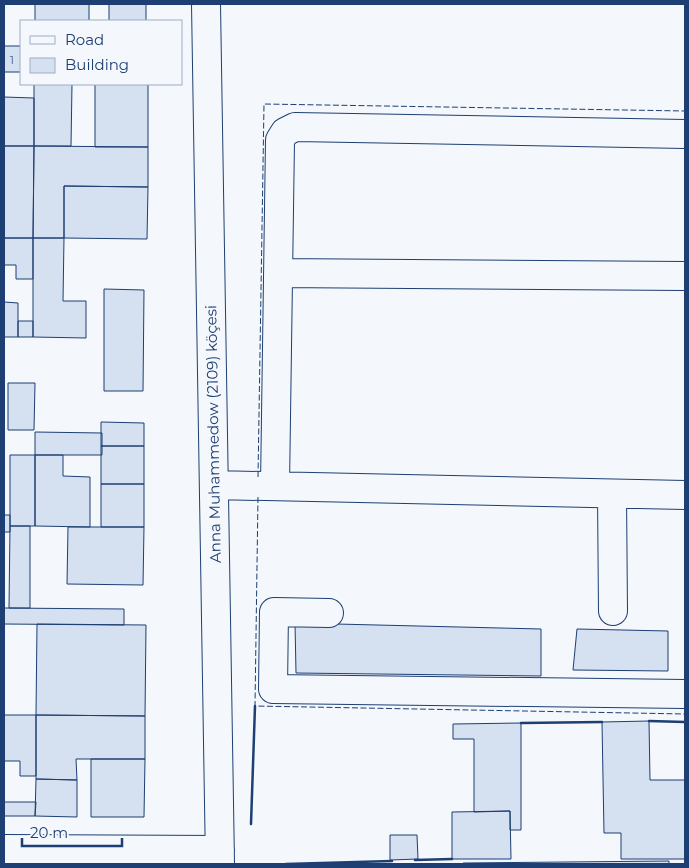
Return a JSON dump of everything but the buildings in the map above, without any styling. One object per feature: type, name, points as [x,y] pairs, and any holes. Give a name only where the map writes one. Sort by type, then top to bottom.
[{"type":"street","name":"Anna Muhammedow (2109) köçesi","points":[[206,4],[220,857]]},
{"type":"street","points":[[275,486],[280,140],[285,132],[295,127],[685,134]]},
{"type":"street","points":[[278,273],[685,276]]},
{"type":"street","points":[[214,485],[685,495]]},
{"type":"street","points":[[612,494],[613,611]]},
{"type":"street","points":[[329,613],[274,612],[273,689],[685,694]]},
{"type":"street","points":[[4,848],[220,857]]},
{"type":"fence","points":[[258,477],[264,104],[685,111]]},
{"type":"fence","points":[[258,497],[255,706],[685,714]]},
{"type":"wall","points":[[251,824],[255,706]]},
{"type":"wall","points":[[649,721],[685,722]]},
{"type":"wall","points":[[521,723],[602,722]]},
{"type":"wall","points":[[415,860],[452,859]]},
{"type":"wall","points":[[286,864],[392,861]]}]
